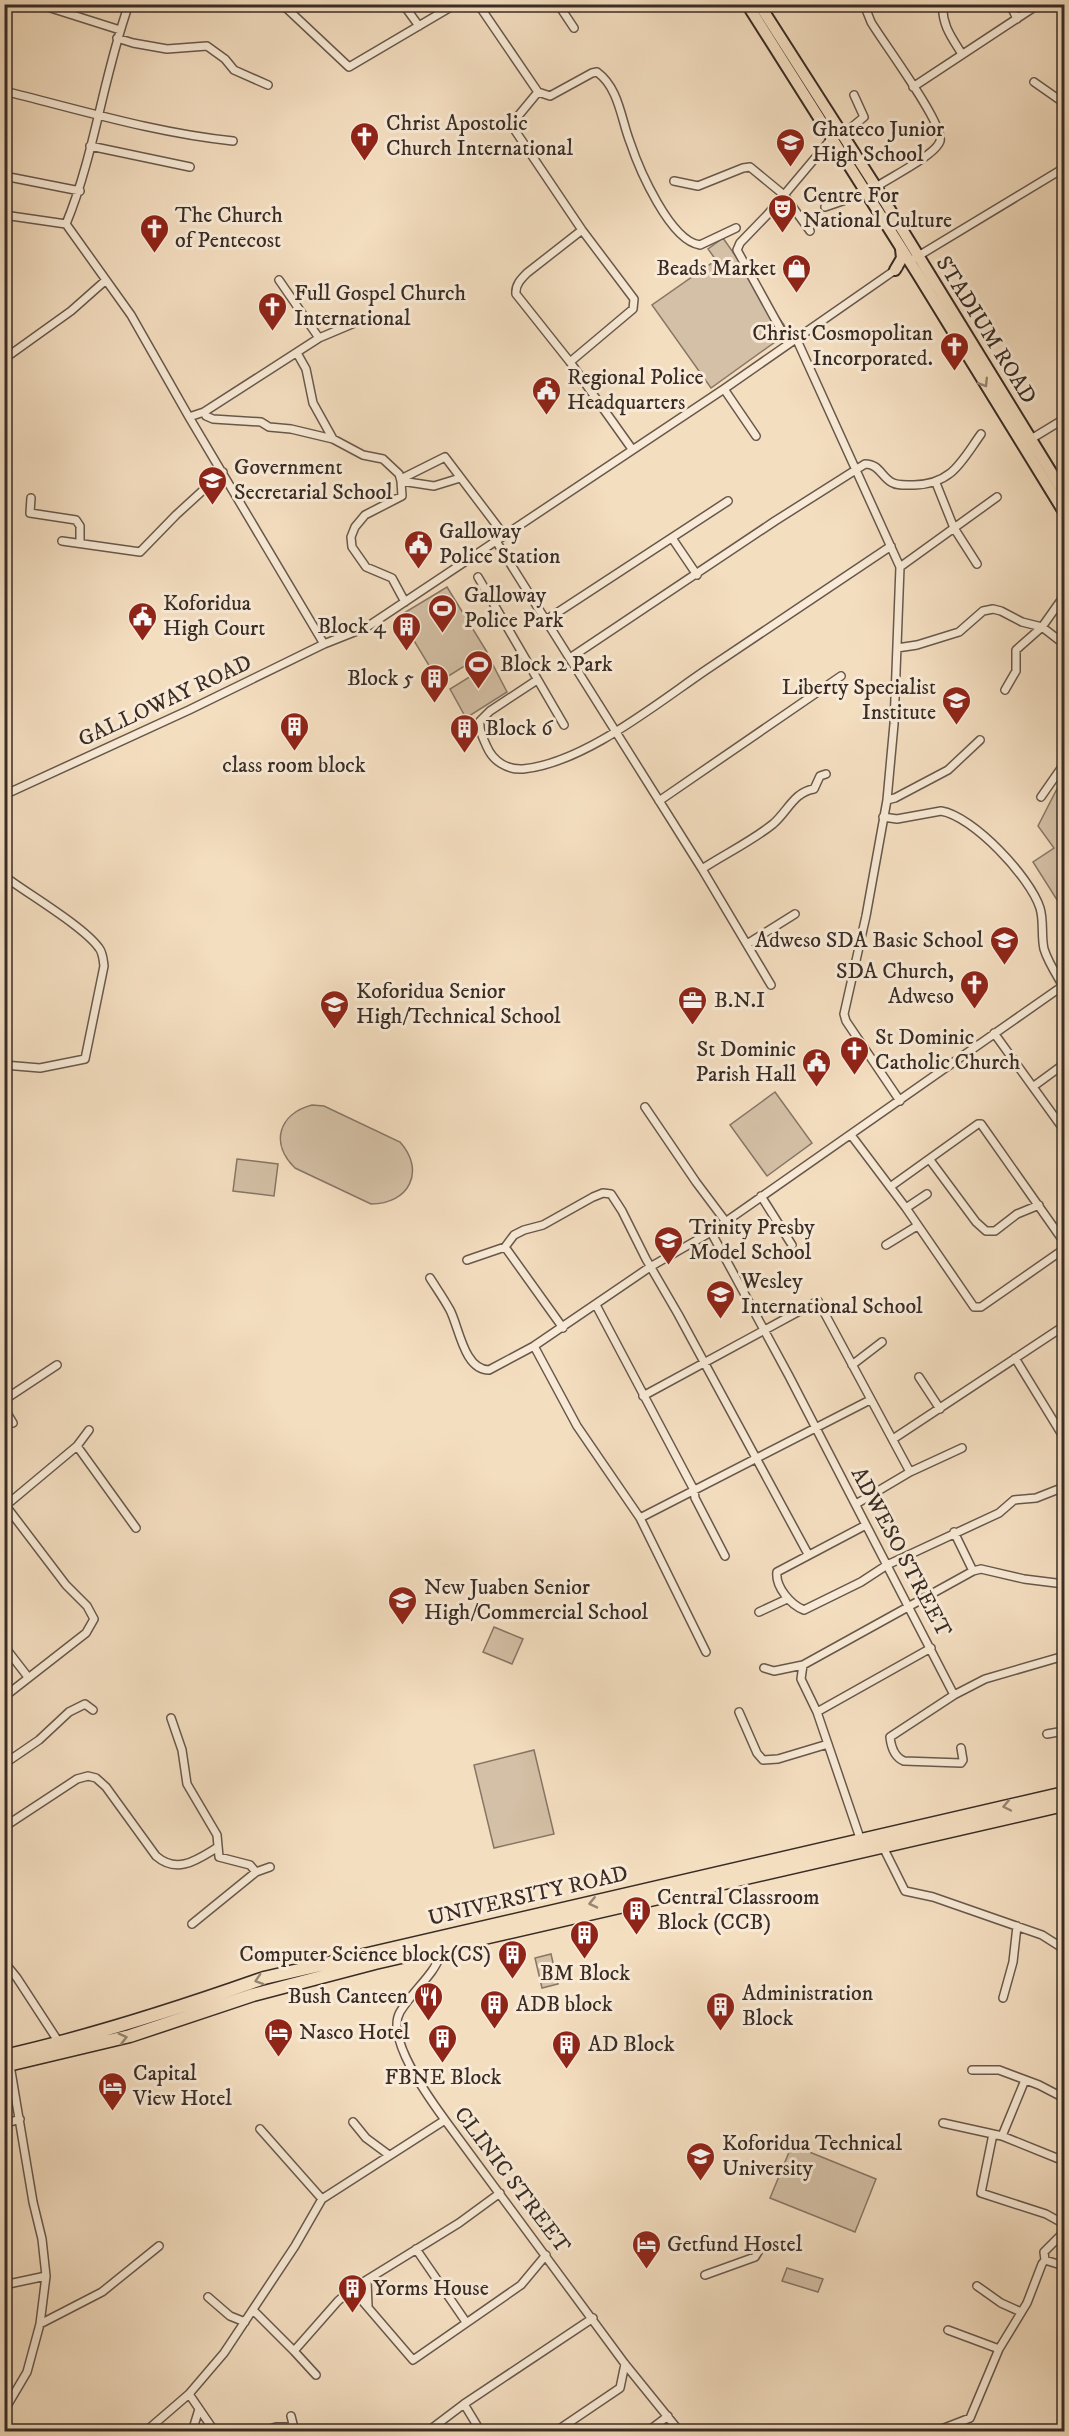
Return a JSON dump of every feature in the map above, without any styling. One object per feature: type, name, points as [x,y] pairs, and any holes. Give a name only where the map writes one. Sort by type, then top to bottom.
[{"type":"highway","name":"UNIVERSITY ROAD","points":[[6,2062],[163,2014],[264,1978],[1065,1793]]},
{"type":"highway","name":"UNIVERSITY ROAD","points":[[61,2047],[130,2036],[253,1995],[445,1948],[882,1845],[1065,1805]]},
{"type":"main road","name":"STADIUM ROAD","points":[[747,4],[818,106]]},
{"type":"main road","name":"STADIUM ROAD","points":[[759,4],[837,137],[866,192],[900,246],[914,258],[917,273],[1065,512]]},
{"type":"main road","name":"STADIUM ROAD","points":[[837,137],[876,186],[914,258],[1065,493]]},
{"type":"main road","points":[[900,246],[902,258],[895,270],[917,273]]},
{"type":"street","points":[[38,4],[120,30]]},
{"type":"street","points":[[66,224],[80,191],[117,38],[129,4]]},
{"type":"street","points":[[282,4],[349,67],[353,67],[456,4]]},
{"type":"street","points":[[403,4],[419,26]]},
{"type":"street","points":[[478,4],[538,92],[550,96],[592,73],[601,75],[624,116],[629,140],[646,179],[680,235],[700,245],[736,228]]},
{"type":"street","points":[[558,4],[574,28]]},
{"type":"street","points":[[868,4],[867,12],[871,22],[939,129],[940,141],[927,155],[876,186]]},
{"type":"street","points":[[942,4],[945,27],[962,54]]},
{"type":"street","points":[[1010,4],[1017,19]]},
{"type":"street","points":[[914,87],[1039,4]]},
{"type":"street","points":[[117,38],[133,44],[167,49],[207,46],[234,70],[268,85]]},
{"type":"street","points":[[1034,82],[1065,103]]},
{"type":"street","points":[[4,91],[170,132],[233,141]]},
{"type":"street","points":[[538,92],[512,125],[539,169],[634,299],[634,305],[628,314],[570,362]]},
{"type":"street","points":[[781,330],[737,250],[740,243],[837,137],[864,117],[854,95]]},
{"type":"street","points":[[90,146],[190,167]]},
{"type":"street","points":[[674,181],[698,186],[750,167],[784,195],[810,231]]},
{"type":"street","name":"GALLOWAY ROAD","points":[[4,795],[200,705],[324,644],[367,627],[724,389],[895,270],[1065,168]]},
{"type":"street","points":[[4,176],[80,191]]},
{"type":"street","points":[[825,207],[866,192]]},
{"type":"street","points":[[4,215],[66,224],[131,315],[324,644]]},
{"type":"street","points":[[582,230],[527,273],[519,281],[515,289],[516,294],[570,362],[632,449]]},
{"type":"street","points":[[4,359],[71,311],[106,280]]},
{"type":"street","points":[[279,280],[319,338]]},
{"type":"street","points":[[189,417],[204,412],[319,338],[357,322]]},
{"type":"street","points":[[796,338],[900,567],[894,723],[887,800],[866,916],[844,1014],[846,1021],[900,1101]]},
{"type":"street","points":[[297,353],[306,369],[313,403],[333,439]]},
{"type":"street","points":[[724,389],[756,436]]},
{"type":"street","points":[[204,412],[206,416],[213,418],[261,422],[269,427],[291,429],[333,439],[363,455],[383,459],[399,474],[402,496],[366,515],[355,527],[351,537],[352,547],[361,561],[366,567],[392,578],[405,603]]},
{"type":"street","points":[[1031,439],[1065,419]]},
{"type":"street","points":[[570,658],[856,469],[870,464],[878,468],[892,483],[903,486],[936,483],[961,464],[981,434]]},
{"type":"street","points":[[401,480],[443,456],[504,535]]},
{"type":"street","points":[[62,541],[140,552],[223,472]]},
{"type":"street","points":[[401,480],[434,486],[459,478]]},
{"type":"street","points":[[936,483],[954,528],[977,564]]},
{"type":"street","points":[[900,567],[997,497]]},
{"type":"street","points":[[31,498],[30,513],[76,520],[80,526],[80,543]]},
{"type":"street","points":[[546,620],[728,501]]},
{"type":"street","points":[[672,538],[697,575]]},
{"type":"street","points":[[496,541],[702,869],[771,985]]},
{"type":"street","points":[[537,680],[483,717],[479,727],[480,734],[489,753],[498,762],[521,769],[574,754],[615,731],[891,546]]},
{"type":"street","points":[[478,577],[500,611],[564,725]]},
{"type":"street","points":[[1005,690],[1017,671],[1016,650],[1042,627],[1065,596]]},
{"type":"street","points":[[897,648],[917,645],[959,632],[983,611],[993,609],[1022,622],[1042,627],[1065,644]]},
{"type":"street","points":[[659,801],[841,676]]},
{"type":"street","points":[[887,800],[948,770],[980,740]]},
{"type":"street","points":[[1041,797],[1065,764]]},
{"type":"street","points":[[702,869],[774,823],[796,797],[804,790],[814,789],[820,776],[826,774]]},
{"type":"street","points":[[430,1278],[451,1311],[462,1345],[480,1369],[489,1370],[534,1346],[650,1267],[711,1233],[1064,985],[1044,946],[1040,909],[1034,896],[1016,869],[993,844],[977,830],[941,810],[897,819],[883,817]]},
{"type":"street","points":[[4,876],[81,931],[101,952],[104,966],[85,1059],[40,1068],[4,1065]]},
{"type":"street","points":[[747,944],[795,914]]},
{"type":"street","points":[[994,1033],[1065,1130]]},
{"type":"street","points":[[1034,1086],[1065,1064]]},
{"type":"street","points":[[645,1107],[726,1222]]},
{"type":"street","points":[[890,1187],[981,1124],[1065,1242]]},
{"type":"street","points":[[850,1135],[906,1208],[977,1309],[1065,1250]]},
{"type":"street","points":[[930,1160],[976,1222],[986,1231],[995,1231],[1017,1214],[1039,1205]]},
{"type":"street","points":[[467,1260],[505,1247],[514,1235],[543,1225],[593,1197],[611,1194],[808,1554]]},
{"type":"street","points":[[906,1208],[927,1194]]},
{"type":"street","points":[[761,1196],[792,1245]]},
{"type":"street","points":[[886,1245],[917,1226]]},
{"type":"street","name":"ADWESO STREET","points":[[711,1233],[856,1504],[954,1695]]},
{"type":"street","points":[[505,1247],[563,1328]]},
{"type":"street","points":[[643,1396],[818,1301],[910,1472]]},
{"type":"street","points":[[596,1305],[694,1490],[695,1498],[725,1556]]},
{"type":"street","points":[[893,1439],[1065,1326]]},
{"type":"street","points":[[852,1365],[882,1342]]},
{"type":"street","points":[[534,1346],[577,1426],[640,1518],[706,1652]]},
{"type":"street","points":[[1015,1358],[1065,1438]]},
{"type":"street","points":[[4,1400],[57,1365]]},
{"type":"street","points":[[919,1377],[940,1409]]},
{"type":"street","points":[[640,1518],[870,1400]]},
{"type":"street","points":[[4,1408],[13,1423]]},
{"type":"street","points":[[4,1697],[86,1633],[94,1619],[87,1606],[66,1585],[5,1507],[77,1446],[89,1430]]},
{"type":"street","points":[[77,1446],[136,1528]]},
{"type":"street","points":[[856,1504],[910,1472],[962,1448]]},
{"type":"street","points":[[866,1525],[777,1572],[776,1577],[788,1599],[804,1610],[861,1582],[887,1565],[999,1513],[1014,1500],[1036,1498],[1065,1487]]},
{"type":"street","points":[[954,1532],[973,1571]]},
{"type":"street","points":[[764,1668],[774,1671],[803,1665],[973,1571],[981,1569],[1024,1579],[1065,1584]]},
{"type":"street","points":[[759,1612],[788,1599]]},
{"type":"street","points":[[4,1646],[28,1677]]},
{"type":"street","points":[[817,1712],[931,1648]]},
{"type":"street","points":[[961,1748],[963,1760],[961,1763],[904,1761],[900,1760],[891,1747],[890,1737],[954,1695],[986,1679],[1065,1656]]},
{"type":"street","points":[[803,1665],[801,1679],[817,1712],[861,1841]]},
{"type":"street","points":[[4,1764],[39,1740],[69,1712],[85,1704],[93,1710]]},
{"type":"street","points":[[739,1712],[757,1754],[763,1760],[778,1759],[828,1744]]},
{"type":"street","points":[[171,1718],[182,1750],[188,1785],[217,1835],[219,1857],[250,1865],[256,1872]]},
{"type":"street","points":[[1047,1734],[1065,1731]]},
{"type":"street","points":[[4,1827],[63,1787],[88,1776],[96,1778],[106,1787],[162,1861],[177,1864],[192,1863],[218,1847]]},
{"type":"street","points":[[882,1845],[905,1891],[933,1897],[1042,1935],[1065,1949]]},
{"type":"street","points":[[192,1924],[256,1872],[270,1867]]},
{"type":"street","points":[[1003,1998],[1013,1962],[1017,1926]]},
{"type":"street","name":"CLINIC STREET","points":[[449,1936],[433,1970],[399,2014],[396,2029],[398,2040],[426,2094],[625,2364],[680,2432]]},
{"type":"street","points":[[4,1962],[17,1978],[61,2047]]},
{"type":"street","points":[[4,2411],[27,2372],[40,2324],[46,2276],[42,2239],[33,2202],[20,2119],[6,2062]]},
{"type":"street","points":[[972,2070],[992,2068],[1065,2098]]},
{"type":"street","points":[[1002,2136],[1025,2080]]},
{"type":"street","points":[[4,2124],[20,2119]]},
{"type":"street","points":[[147,2431],[189,2394],[224,2353],[295,2246],[321,2199],[445,2120]]},
{"type":"street","points":[[353,2122],[366,2138],[389,2155]]},
{"type":"street","points":[[943,2123],[1002,2136],[1065,2161]]},
{"type":"street","points":[[260,2129],[321,2199]]},
{"type":"street","points":[[993,2134],[981,2193],[1046,2214],[1065,2224]]},
{"type":"street","points":[[294,2351],[338,2301],[352,2289],[459,2223],[500,2193]]},
{"type":"street","points":[[934,2432],[970,2418],[999,2349],[1028,2304],[1045,2260],[1044,2252],[1065,2232]]},
{"type":"street","points":[[705,2275],[755,2257],[760,2249],[758,2239]]},
{"type":"street","points":[[40,2324],[102,2292],[159,2246]]},
{"type":"street","points":[[416,2249],[466,2322]]},
{"type":"street","points":[[352,2289],[413,2360],[521,2285],[546,2255]]},
{"type":"street","points":[[1045,2260],[1065,2266]]},
{"type":"street","points":[[4,2285],[46,2276]]},
{"type":"street","points":[[367,2281],[368,2306]]},
{"type":"street","points":[[977,2286],[1001,2303],[1021,2312]]},
{"type":"street","points":[[208,2297],[230,2316],[245,2322]]},
{"type":"street","points":[[253,2310],[315,2375]]},
{"type":"street","points":[[426,2432],[593,2318]]},
{"type":"street","points":[[948,2330],[999,2349]]},
{"type":"street","points":[[555,2432],[620,2388],[625,2364]]},
{"type":"street","points":[[189,2394],[215,2432]]},
{"type":"street","points":[[464,2404],[481,2432]]},
{"type":"street","points":[[192,2432],[199,2409]]},
{"type":"street","points":[[262,2432],[276,2427],[290,2427],[293,2424],[291,2416]]},
{"type":"street","points":[[646,2432],[669,2416]]},
{"type":"shaded area","points":[[723,238],[789,332],[711,388],[652,305],[716,260],[708,249]]},
{"type":"shaded area","name":"Galloway Police Park","points":[[447,587],[487,652],[439,682],[399,616]]},
{"type":"shaded area","name":"Block 2 Park","points":[[492,663],[507,692],[466,718],[450,689]]},
{"type":"shaded area","points":[[1064,775],[1064,911],[1033,862],[1054,848],[1038,826]]},
{"type":"shaded area","points":[[775,1092],[812,1143],[767,1176],[730,1125]]},
{"type":"shaded area","points":[[312,1105],[324,1106],[400,1142],[412,1164],[410,1184],[404,1192],[384,1203],[371,1204],[295,1168],[282,1149],[281,1131],[291,1115]]},
{"type":"shaded area","points":[[237,1159],[278,1164],[274,1196],[233,1191]]},
{"type":"shaded area","points":[[494,1627],[523,1639],[512,1664],[483,1652]]},
{"type":"shaded area","points":[[534,1750],[554,1834],[494,1848],[474,1765]]},
{"type":"shaded area","points":[[551,1954],[558,1984],[542,1988],[535,1958]]},
{"type":"shaded area","points":[[792,2145],[876,2179],[855,2232],[770,2198]]},
{"type":"shaded area","points":[[787,2268],[823,2279],[818,2292],[782,2281]]},
{"type":"place","name":"Christ Apostolic Church International","points":[[365,162]]},
{"type":"place","name":"Ghateco Junior High School","points":[[791,168]]},
{"type":"place","name":"Centre For National Culture","points":[[782,234]]},
{"type":"place","name":"The Church of Pentecost","points":[[154,254]]},
{"type":"place","name":"Beads Market","points":[[797,294]]},
{"type":"place","name":"Full Gospel Church International","points":[[273,332]]},
{"type":"place","name":"Christ Cosmopolitan Incorporated.","points":[[954,372]]},
{"type":"place","name":"Regional Police Headquarters","points":[[546,416]]},
{"type":"place","name":"Government Secretarial School","points":[[213,506]]},
{"type":"place","name":"Galloway Police Station","points":[[418,570]]},
{"type":"place","name":"Galloway Police Park","points":[[443,634]]},
{"type":"place","name":"Koforidua High Court","points":[[142,642]]},
{"type":"place","name":"Block 4","points":[[407,652]]},
{"type":"place","name":"Block 2 Park","points":[[479,690]]},
{"type":"place","name":"Block 5","points":[[435,704]]},
{"type":"place","name":"Liberty Specialist Institute","points":[[957,726]]},
{"type":"place","name":"class room block","points":[[294,752]]},
{"type":"place","name":"Block 6","points":[[464,754]]},
{"type":"place","name":"Adweso SDA Basic School","points":[[1004,966]]},
{"type":"place","name":"SDA Church, Adweso","points":[[975,1010]]},
{"type":"place","name":"B.N.I","points":[[693,1026]]},
{"type":"place","name":"Koforidua Senior High/Technical School","points":[[335,1030]]},
{"type":"place","name":"St Dominic Catholic Church","points":[[854,1076]]},
{"type":"place","name":"St Dominic Parish Hall","points":[[817,1088]]},
{"type":"place","name":"Trinity Presby Model School","points":[[668,1266]]},
{"type":"place","name":"Wesley International School","points":[[720,1320]]},
{"type":"place","name":"New Juaben Senior High/Commercial School","points":[[403,1626]]},
{"type":"place","name":"Central Classroom Block (CCB)","points":[[636,1936]]},
{"type":"place","name":"BM Block","points":[[585,1960]]},
{"type":"place","name":"Computer Science block(CS)","points":[[512,1980]]},
{"type":"place","name":"Bush Canteen","points":[[429,2022]]},
{"type":"place","name":"ADB block","points":[[495,2030]]},
{"type":"place","name":"Administration Block","points":[[721,2032]]},
{"type":"place","name":"Nasco Hotel","points":[[278,2058]]},
{"type":"place","name":"FBNE Block","points":[[443,2064]]},
{"type":"place","name":"AD Block","points":[[567,2070]]},
{"type":"place","name":"Capital View Hotel","points":[[112,2112]]},
{"type":"place","name":"Koforidua Technical University","points":[[701,2182]]},
{"type":"place","name":"Getfund Hostel","points":[[646,2270]]},
{"type":"place","name":"Yorms House","points":[[352,2314]]}]
